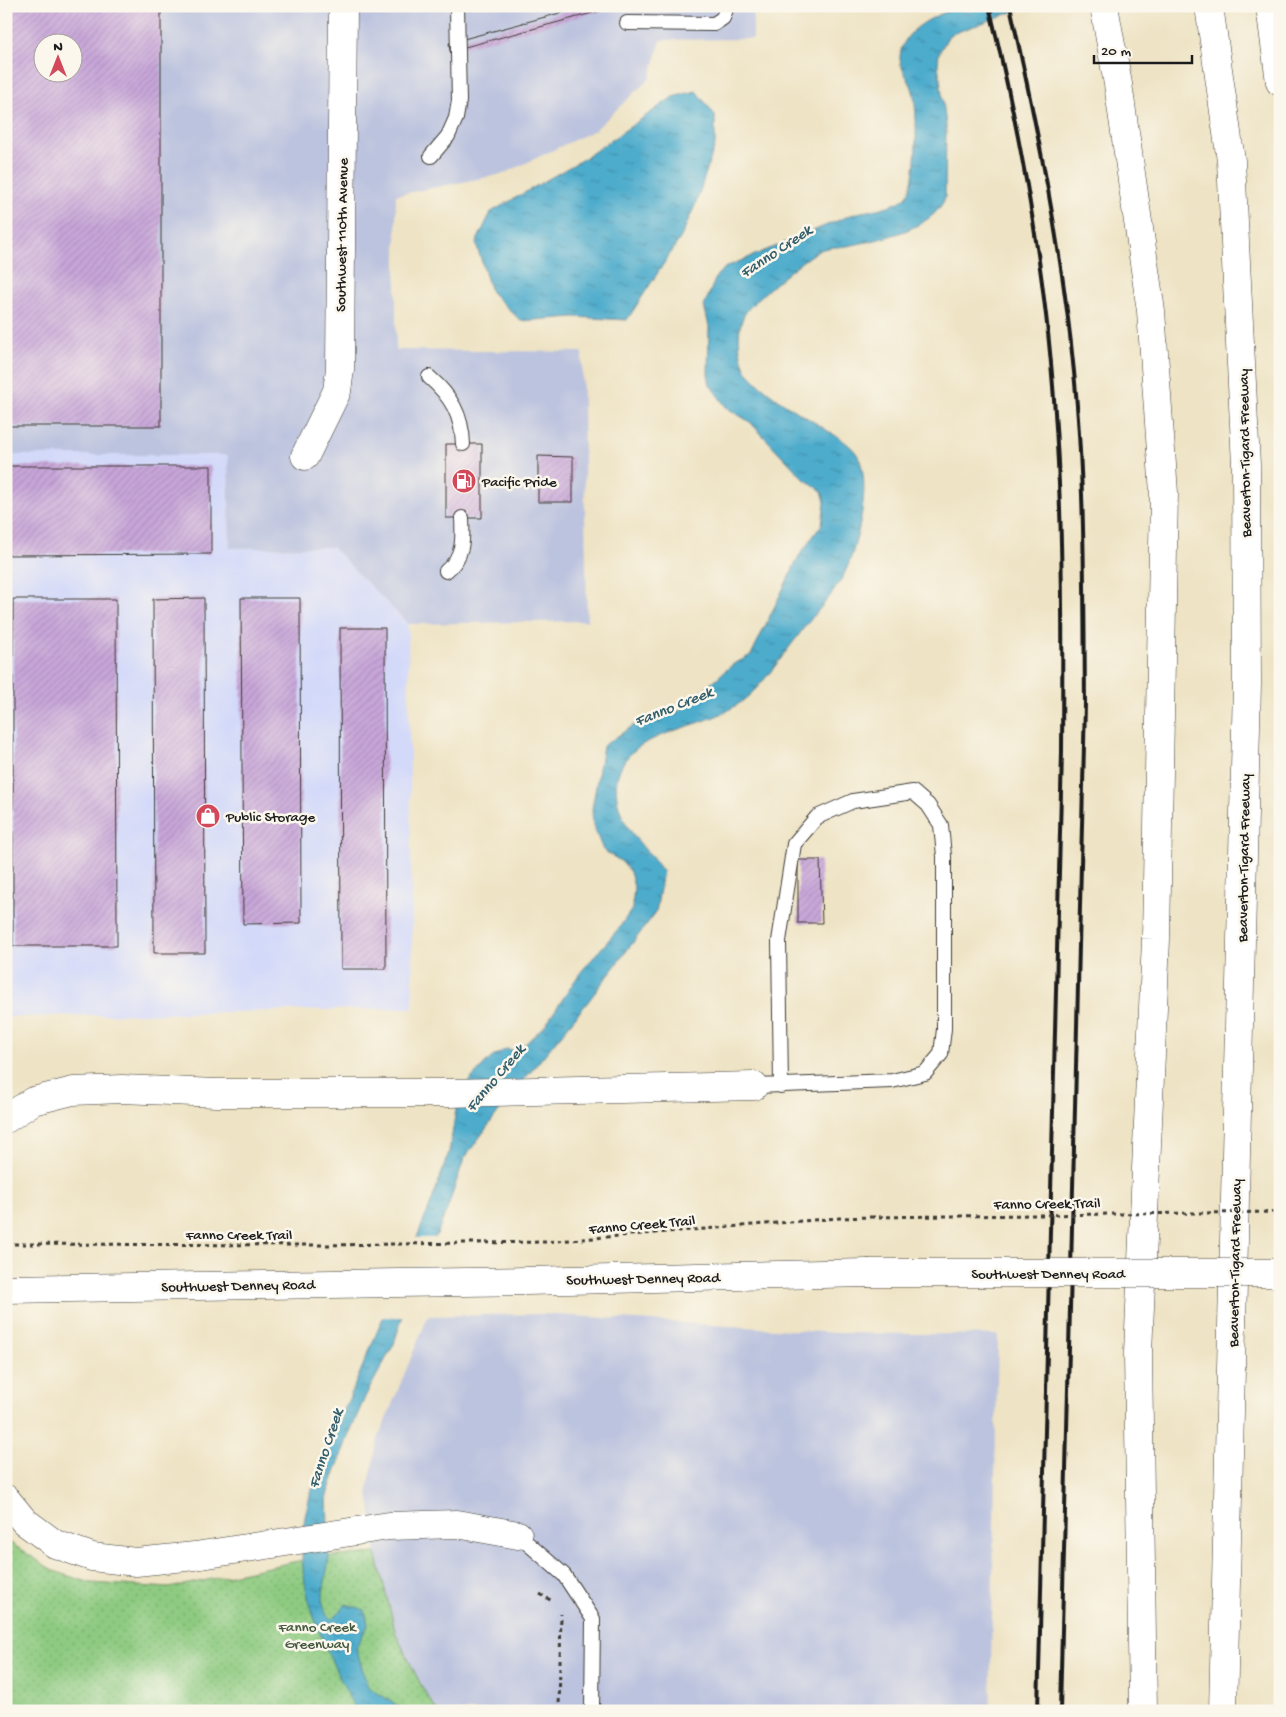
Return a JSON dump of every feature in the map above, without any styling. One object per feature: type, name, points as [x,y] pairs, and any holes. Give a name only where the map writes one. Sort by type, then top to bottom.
[{"type":"main road","name":"Southwest 110th Avenue","points":[[305,456],[337,391],[340,369],[343,6]]},
{"type":"main road","points":[[1104,6],[1115,67],[1151,311],[1164,493],[1156,939],[1138,1353],[1143,1710]]},
{"type":"main road","name":"Beaverton-Tigard Freeway","points":[[1209,6],[1231,161],[1246,465],[1248,684],[1223,1711]]},
{"type":"main road","points":[[1271,13],[1280,82]]},
{"type":"main road","points":[[6,1119],[33,1101],[73,1091],[122,1089],[217,1093],[448,1093],[754,1086]]},
{"type":"main road","name":"Southwest Denney Road","points":[[6,1289],[527,1281],[867,1273],[1280,1273]]},
{"type":"main road","points":[[6,1499],[24,1522],[54,1544],[92,1557],[136,1562],[195,1556],[280,1541],[389,1526],[457,1524],[518,1536]]},
{"type":"lane","points":[[431,156],[448,136],[456,118],[458,76],[457,6]]},
{"type":"lane","points":[[627,23],[714,24],[723,18],[727,6]]},
{"type":"lane","points":[[429,377],[452,401],[461,423],[463,444]]},
{"type":"lane","points":[[446,571],[459,556],[463,543],[462,518]]},
{"type":"lane","points":[[754,1086],[781,1086],[892,1081],[925,1073],[941,1054],[944,1029],[944,856],[941,824],[928,805],[913,792],[853,801],[817,817],[794,844],[780,941],[781,1086]]},
{"type":"lane","points":[[518,1536],[564,1575],[593,1619],[592,1711]]},
{"type":"path","name":"Fanno Creek Trail","points":[[6,1244],[323,1245],[545,1242],[839,1218],[1280,1212]]},
{"type":"path","points":[[540,1594],[557,1604]]},
{"type":"path","points":[[559,1711],[561,1612]]},
{"type":"shaded area","points":[[6,6],[753,6],[753,39],[661,40],[650,78],[595,130],[503,174],[396,195],[396,350],[582,352],[587,621],[408,624],[332,547],[230,548],[228,455],[6,455]]},
{"type":"shaded area","name":"Public Storage","points":[[6,455],[228,455],[230,548],[332,547],[408,624],[413,1008],[6,1017]]},
{"type":"shaded area","points":[[543,1314],[836,1333],[998,1335],[990,1711],[437,1711],[422,1687],[396,1634],[376,1553],[368,1489],[378,1439],[428,1316]]},
{"type":"green space","name":"Fanno Creek Greenway","points":[[6,1540],[54,1571],[91,1583],[169,1588],[312,1558],[376,1553],[396,1634],[422,1687],[437,1711],[6,1711]]},
{"type":"water","name":"Fanno Creek","points":[[962,6],[1029,6],[949,35],[939,53],[938,64],[946,125],[945,198],[939,209],[917,226],[903,232],[888,237],[818,251],[802,261],[769,289],[751,306],[742,320],[739,345],[748,373],[775,397],[844,442],[858,456],[862,468],[864,497],[855,543],[847,568],[837,586],[756,689],[729,710],[649,741],[629,756],[618,774],[617,796],[624,820],[632,833],[663,871],[656,912],[587,1003],[501,1108],[464,1159],[448,1207],[400,1324],[394,1344],[366,1395],[349,1434],[327,1495],[329,1557],[322,1600],[326,1614],[332,1620],[346,1604],[365,1610],[368,1625],[356,1648],[368,1687],[406,1711],[356,1711],[324,1643],[308,1597],[303,1573],[302,1548],[305,1518],[314,1482],[430,1206],[449,1152],[457,1104],[468,1082],[491,1058],[506,1049],[518,1051],[546,1024],[580,973],[619,928],[632,909],[634,887],[630,872],[622,862],[603,850],[593,825],[592,809],[603,746],[646,717],[679,711],[732,665],[751,655],[799,556],[822,524],[825,502],[822,491],[804,479],[750,422],[727,408],[710,385],[708,374],[709,326],[704,306],[717,275],[726,267],[856,213],[890,205],[906,197],[910,189],[915,162],[916,113],[913,91],[903,70],[900,56],[908,37],[915,30],[933,18]]},
{"type":"water","points":[[696,91],[715,115],[715,145],[696,203],[681,237],[627,320],[574,317],[521,321],[491,292],[476,243],[491,212],[585,158],[673,97]]},
{"type":"pier","points":[[414,1238],[438,1238],[405,1317],[381,1317]]},
{"type":"building","points":[[6,6],[161,6],[161,426],[6,426]]},
{"type":"building","points":[[586,6],[615,7],[450,51],[449,43]]},
{"type":"building","name":"Pacific Pride","points":[[446,444],[482,444],[482,518],[446,518]]},
{"type":"building","points":[[538,456],[573,457],[573,502],[538,502]]},
{"type":"building","points":[[6,466],[211,466],[211,554],[6,555]]},
{"type":"building","points":[[204,598],[205,953],[154,953],[153,599]]},
{"type":"building","points":[[241,598],[300,598],[301,923],[243,924]]},
{"type":"building","points":[[13,599],[116,599],[117,946],[13,946]]},
{"type":"building","points":[[340,628],[385,628],[386,969],[341,969]]},
{"type":"building","points":[[798,860],[820,860],[822,923],[798,923]]},
{"type":"railway","points":[[989,6],[1007,83],[1036,237],[1052,369],[1061,533],[1062,752],[1038,1711]]},
{"type":"railway","points":[[1010,6],[1039,142],[1063,280],[1078,413],[1082,496],[1085,704],[1060,1711]]},
{"type":"place","name":"Pacific Pride","points":[[464,481]]},
{"type":"place","name":"Public Storage","points":[[208,816]]}]
